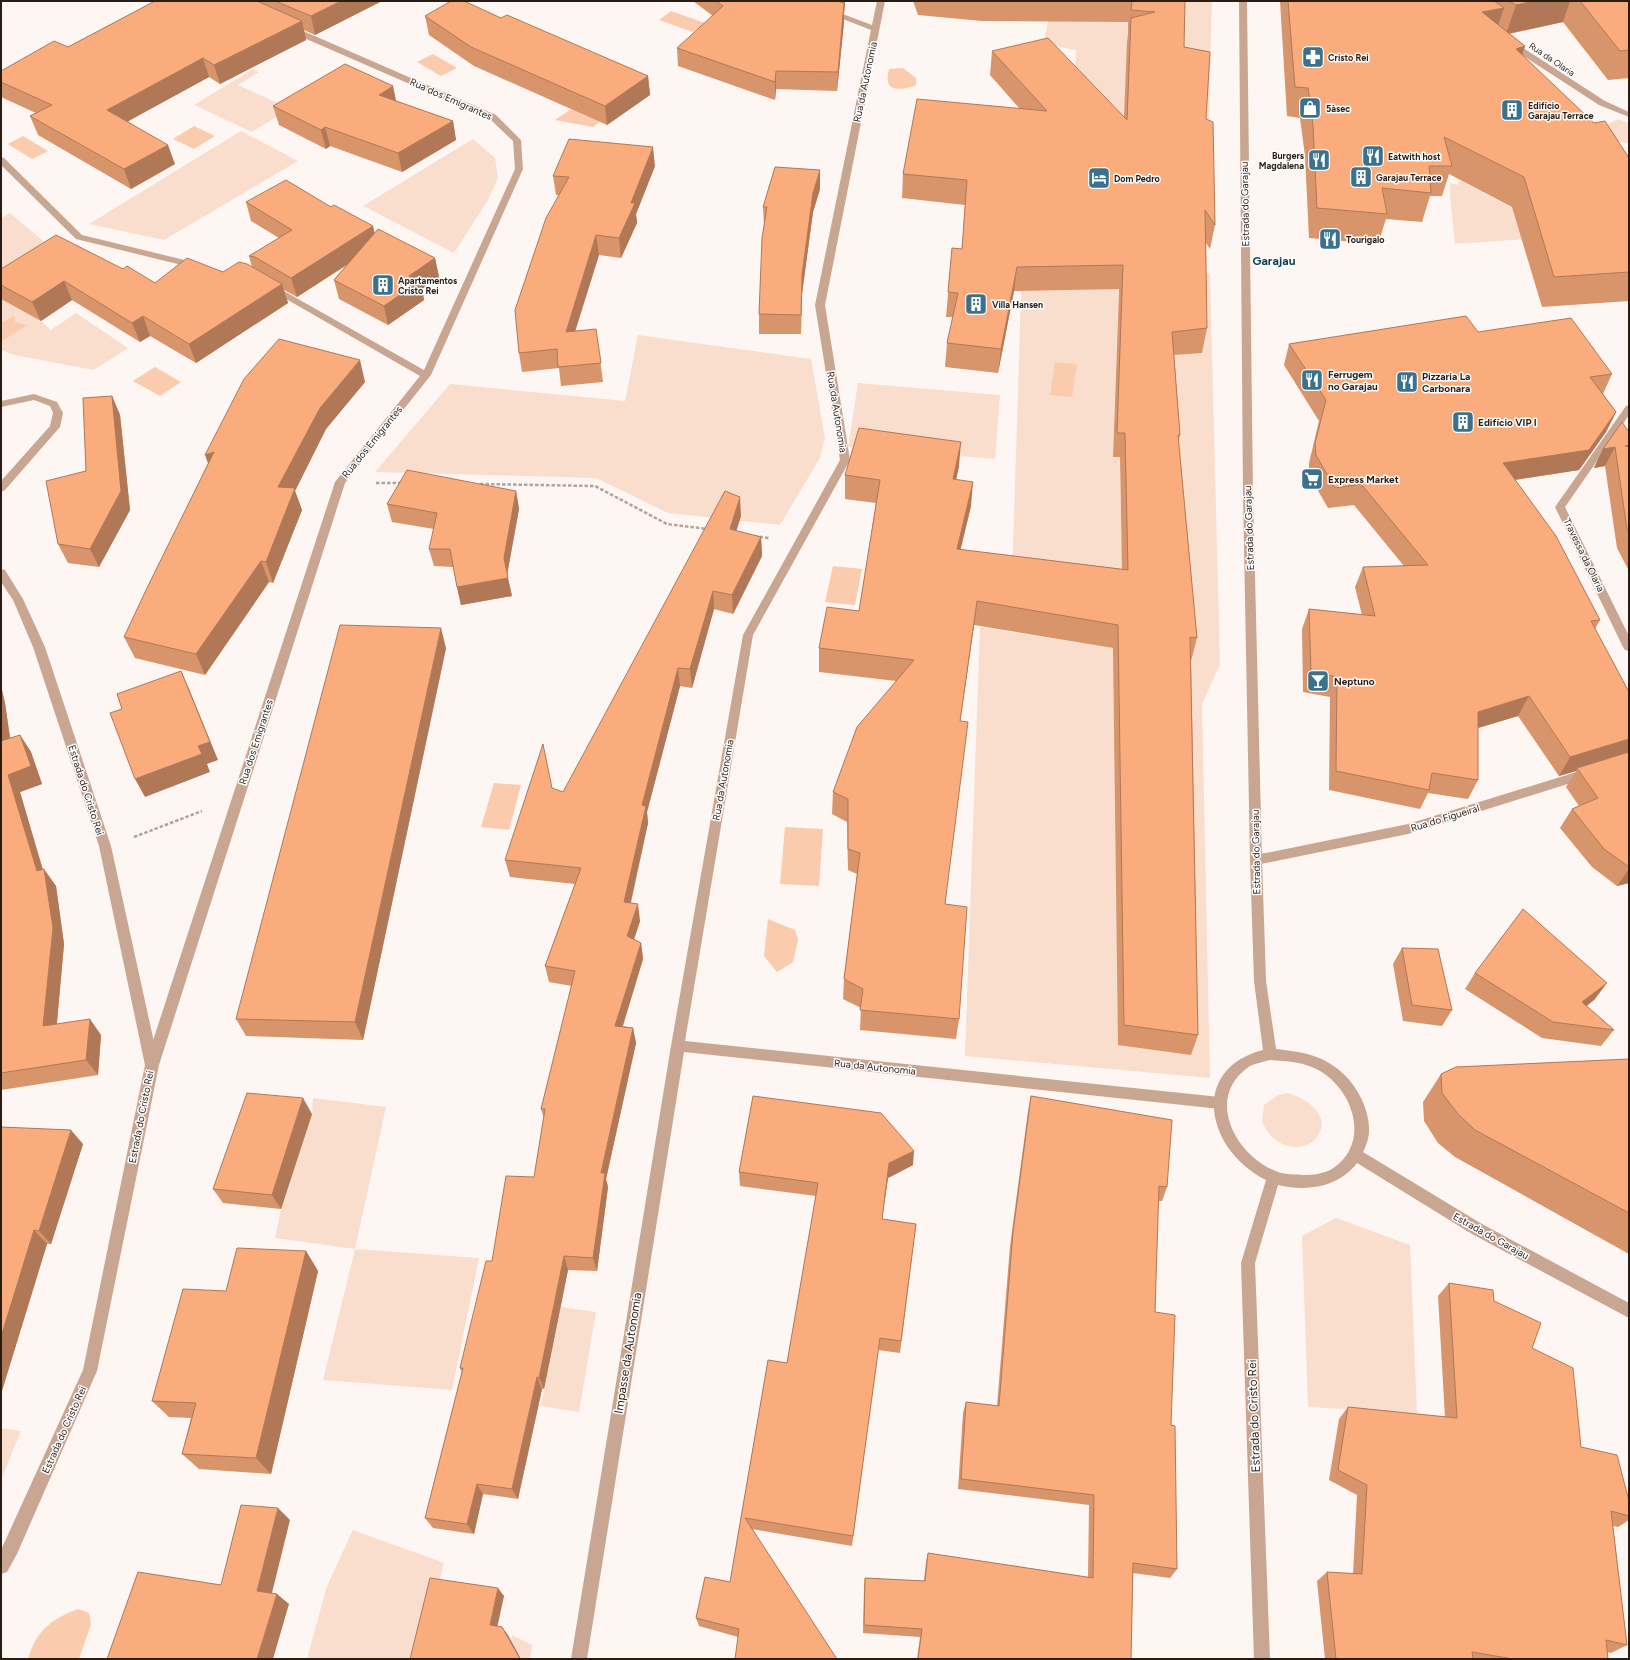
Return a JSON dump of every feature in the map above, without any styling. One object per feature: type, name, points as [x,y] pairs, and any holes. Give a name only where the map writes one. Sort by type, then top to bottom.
[{"type":"street","name":"Rua da Autonomia","points":[[881,1],[820,305],[845,460],[748,635],[678,1046],[1220,1103]]},
{"type":"street","name":"Estrada do Garajau","points":[[1243,1],[1248,494],[1256,860],[1260,981],[1270,1054]]},
{"type":"street","points":[[818,8],[876,29]]},
{"type":"street","name":"Rua dos Emigrantes","points":[[152,1065],[340,482],[426,375],[519,169],[517,140],[493,117],[285,26]]},
{"type":"street","name":"Rua da Olaria","points":[[1504,39],[1602,103],[1629,115]]},
{"type":"street","points":[[1,160],[79,237],[211,269]]},
{"type":"street","points":[[264,284],[426,375]]},
{"type":"street","points":[[1,404],[34,397],[54,404],[58,413],[56,427],[1,488]]},
{"type":"street","name":"Travessa da Olaria","points":[[1629,408],[1560,507],[1629,647]]},
{"type":"street","name":"Estrada do Cristo Rei","points":[[1,573],[18,599],[39,647],[105,846],[152,1065],[90,1371],[11,1548],[1,1566]]},
{"type":"street","name":"Rua do Figueiral","points":[[1256,860],[1408,829],[1598,770]]},
{"type":"street","name":"Impasse da Autonomia","points":[[579,1659],[678,1046]]},
{"type":"street","points":[[1270,1054],[1298,1056],[1324,1067],[1345,1084],[1358,1108],[1363,1133],[1356,1156],[1339,1172],[1315,1182],[1287,1181],[1274,1177],[1252,1165],[1234,1147],[1222,1126],[1220,1103],[1227,1080],[1245,1062],[1270,1054]]},
{"type":"street","name":"Estrada do Garajau","points":[[1356,1156],[1477,1229],[1629,1311]]},
{"type":"street","name":"Estrada do Cristo Rei","points":[[1262,1659],[1248,1263],[1274,1177]]},
{"type":"path","points":[[375,483],[407,483]]},
{"type":"path","points":[[477,484],[594,486],[667,524],[714,530]]},
{"type":"path","points":[[752,535],[799,542]]},
{"type":"path","points":[[131,838],[208,809]]},
{"type":"shaded area","points":[[1053,1],[1212,1],[1208,146],[1129,5],[1124,130],[1071,129],[1076,50],[1043,44]]},
{"type":"shaded area","points":[[671,11],[705,23],[693,32],[659,20]]},
{"type":"shaded area","points":[[433,54],[457,68],[441,76],[417,62]]},
{"type":"shaded area","points":[[903,68],[916,78],[916,85],[900,89],[892,88],[888,80],[889,69]]},
{"type":"shaded area","points":[[253,69],[259,72],[238,85],[282,105],[312,95],[252,132],[194,105]]},
{"type":"shaded area","points":[[571,109],[600,122],[593,127],[555,120]]},
{"type":"shaded area","points":[[1618,119],[1629,123],[1629,144],[1607,138],[1599,129]]},
{"type":"shaded area","points":[[194,126],[215,136],[194,149],[173,139]]},
{"type":"shaded area","points":[[241,131],[298,161],[164,240],[89,224]]},
{"type":"shaded area","points":[[23,136],[48,151],[32,159],[8,144]]},
{"type":"shaded area","points":[[473,139],[495,158],[498,178],[488,200],[454,253],[363,206]]},
{"type":"shaded area","points":[[1459,180],[1566,236],[1455,244],[1450,183],[1458,185]]},
{"type":"shaded area","points":[[10,213],[57,253],[1,285],[1,218]]},
{"type":"shaded area","points":[[1022,263],[1119,272],[1113,457],[1174,459],[1167,356],[1179,273],[1210,274],[1220,665],[1202,704],[1210,1078],[965,1056],[980,627],[1191,660],[1120,471],[1123,594],[1012,580]]},
{"type":"shaded area","points":[[1,299],[41,321],[51,330],[76,313],[128,348],[94,370],[14,355],[1,350]]},
{"type":"shaded area","points":[[13,316],[15,317],[15,322],[27,325],[1,342],[1,323]]},
{"type":"shaded area","points":[[638,335],[811,359],[825,438],[820,458],[780,525],[668,513],[596,478],[375,472],[450,384],[625,401]]},
{"type":"shaded area","points":[[1055,362],[1077,364],[1072,397],[1050,395]]},
{"type":"shaded area","points":[[155,367],[181,382],[160,396],[133,381]]},
{"type":"shaded area","points":[[858,383],[1000,395],[995,459],[848,447]]},
{"type":"shaded area","points":[[833,566],[862,569],[855,605],[825,602]]},
{"type":"shaded area","points":[[494,783],[521,785],[509,830],[481,827]]},
{"type":"shaded area","points":[[785,827],[823,829],[819,886],[780,884]]},
{"type":"shaded area","points":[[768,919],[795,930],[798,940],[793,962],[777,972],[764,956]]},
{"type":"shaded area","points":[[1287,1093],[1309,1103],[1320,1116],[1322,1123],[1321,1130],[1316,1138],[1300,1147],[1288,1146],[1277,1141],[1270,1135],[1262,1121],[1264,1105],[1278,1095]]},
{"type":"shaded area","points":[[313,1098],[386,1107],[355,1249],[275,1238],[281,1209],[312,1114]]},
{"type":"shaded area","points":[[1336,1218],[1410,1245],[1417,1413],[1308,1407],[1302,1236]]},
{"type":"shaded area","points":[[355,1249],[479,1258],[452,1390],[323,1380]]},
{"type":"shaded area","points":[[560,1307],[596,1312],[579,1412],[541,1406]]},
{"type":"shaded area","points":[[1,1428],[21,1431],[1,1480]]},
{"type":"shaded area","points":[[353,1530],[444,1563],[420,1659],[307,1659],[327,1586]]},
{"type":"shaded area","points":[[78,1609],[89,1613],[91,1624],[79,1659],[28,1659],[35,1641],[46,1627],[60,1617]]},
{"type":"shaded area","points":[[512,1635],[532,1645],[530,1659],[507,1659]]},
{"type":"building","points":[[155,1],[257,1],[302,21],[214,65],[203,58],[107,110],[168,145],[124,169],[30,116],[52,105],[1,82],[1,71],[54,41],[68,47]]},
{"type":"building","points":[[275,1],[341,1],[311,16]]},
{"type":"building","points":[[451,1],[464,1],[501,18],[507,15],[648,76],[605,106],[471,47],[425,16]]},
{"type":"building","points":[[716,1],[837,1],[844,3],[838,72],[776,71],[775,82],[677,48],[723,6]]},
{"type":"building","points":[[1132,1],[1185,1],[1184,47],[1210,52],[1206,119],[1213,122],[1215,225],[1205,210],[1207,328],[1172,332],[1180,435],[1178,435],[1197,638],[1190,637],[1198,1035],[1124,1025],[1118,625],[977,601],[960,721],[968,722],[945,904],[967,907],[959,1019],[860,1010],[863,989],[844,979],[860,853],[848,849],[848,799],[833,792],[857,727],[914,660],[819,648],[827,607],[859,611],[880,480],[845,475],[859,428],[961,442],[953,479],[973,482],[957,549],[1128,570],[1125,433],[1117,433],[1123,265],[1017,267],[1001,349],[947,343],[958,293],[948,292],[952,248],[962,249],[967,180],[903,174],[917,99],[1047,111],[992,51],[1048,38],[1127,120],[1131,18],[1155,12],[1131,10]]},
{"type":"building","points":[[1288,1],[1494,1],[1504,8],[1482,12],[1525,46],[1516,49],[1594,123],[1605,121],[1629,158],[1629,272],[1554,277],[1524,177],[1444,137],[1452,166],[1429,166],[1431,193],[1382,188],[1387,214],[1317,208],[1313,126],[1308,88],[1295,87]]},
{"type":"building","points":[[1509,1],[1535,1],[1516,5]]},
{"type":"building","points":[[1580,1],[1629,1],[1629,50],[1620,51]]},
{"type":"building","points":[[345,64],[393,86],[379,95],[453,121],[398,153],[325,127],[321,130],[273,106]]},
{"type":"building","points":[[569,139],[653,147],[631,203],[635,203],[619,238],[596,235],[566,332],[596,329],[601,363],[558,367],[557,349],[519,353],[515,310],[546,218],[569,177],[553,176]]},
{"type":"building","points":[[775,167],[820,170],[813,193],[802,275],[801,315],[759,314],[762,238],[767,207],[763,207]]},
{"type":"building","points":[[286,180],[331,207],[334,205],[373,226],[291,278],[255,257],[249,256],[292,230],[246,202]]},
{"type":"building","points":[[378,229],[435,258],[409,276],[420,281],[384,306],[334,280]]},
{"type":"building","points":[[56,235],[123,269],[127,266],[155,283],[187,258],[223,272],[239,262],[247,264],[282,284],[189,344],[143,316],[132,323],[64,281],[32,302],[1,285],[1,269]]},
{"type":"building","points":[[1466,316],[1478,332],[1571,318],[1612,374],[1590,377],[1616,412],[1589,450],[1503,463],[1556,536],[1600,620],[1591,621],[1629,692],[1629,739],[1570,757],[1529,696],[1478,712],[1478,780],[1432,773],[1429,790],[1336,771],[1337,677],[1311,672],[1309,609],[1375,616],[1363,567],[1428,565],[1361,484],[1335,488],[1316,455],[1315,443],[1326,400],[1289,344]]},
{"type":"building","points":[[279,339],[360,360],[320,408],[278,487],[295,488],[266,562],[261,561],[196,654],[124,637],[214,452],[205,455],[244,379]]},
{"type":"building","points":[[112,396],[121,491],[90,549],[58,544],[46,481],[86,471],[83,398]]},
{"type":"building","points":[[1622,422],[1629,432],[1629,445],[1625,446],[1629,447],[1629,533],[1627,529],[1615,447],[1603,449]]},
{"type":"building","points":[[407,470],[516,491],[504,558],[508,578],[457,587],[450,549],[429,549],[437,513],[387,504]]},
{"type":"building","points":[[725,491],[740,497],[730,529],[761,537],[732,595],[713,591],[690,669],[678,668],[642,805],[646,806],[624,902],[638,904],[627,936],[641,943],[615,1026],[633,1028],[601,1173],[605,1173],[593,1258],[564,1256],[539,1378],[537,1377],[512,1489],[477,1484],[467,1524],[425,1518],[463,1368],[460,1368],[486,1261],[492,1261],[506,1176],[534,1177],[545,1109],[541,1109],[575,971],[545,966],[581,868],[505,860],[543,744],[552,788],[563,792]]},
{"type":"building","points":[[340,625],[441,628],[355,1022],[236,1019]]},
{"type":"building","points":[[181,671],[210,742],[198,746],[202,754],[135,779],[110,713],[122,709],[117,694]]},
{"type":"building","points":[[20,735],[31,766],[8,775],[37,871],[44,869],[53,928],[43,1026],[90,1019],[86,1060],[1,1073],[1,741]]},
{"type":"building","points":[[1629,752],[1629,867],[1604,849],[1572,809],[1598,798],[1577,768]]},
{"type":"building","points":[[1523,909],[1607,983],[1582,1002],[1614,1030],[1553,1022],[1475,973]]},
{"type":"building","points":[[1402,948],[1438,949],[1452,1010],[1412,1005]]},
{"type":"building","points":[[1629,1059],[1629,1213],[1475,1130],[1458,1114],[1442,1093],[1441,1074],[1456,1067]]},
{"type":"building","points":[[247,1093],[303,1098],[272,1195],[213,1189]]},
{"type":"building","points":[[753,1096],[881,1113],[914,1151],[889,1163],[882,1219],[916,1224],[901,1341],[880,1338],[853,1536],[745,1518],[837,1659],[735,1659],[739,1629],[696,1618],[705,1577],[730,1582],[768,1360],[787,1363],[818,1183],[739,1172]]},
{"type":"building","points":[[1031,1096],[1172,1120],[1167,1187],[1159,1186],[1155,1312],[1175,1315],[1171,1425],[1175,1426],[1177,1569],[1133,1563],[1131,1659],[918,1659],[922,1629],[864,1625],[865,1578],[925,1581],[928,1553],[1093,1578],[1094,1495],[961,1479],[966,1402],[999,1406],[1013,1232]]},
{"type":"building","points":[[1,1127],[71,1130],[39,1231],[34,1230],[1,1337]]},
{"type":"building","points":[[237,1248],[306,1251],[256,1458],[182,1454],[196,1403],[152,1401],[183,1289],[226,1291]]},
{"type":"building","points":[[1449,1283],[1493,1290],[1494,1301],[1541,1323],[1532,1348],[1573,1368],[1581,1447],[1617,1455],[1629,1501],[1629,1516],[1611,1511],[1627,1645],[1606,1640],[1608,1659],[1513,1659],[1472,1652],[1473,1659],[1336,1659],[1327,1572],[1362,1574],[1367,1485],[1338,1470],[1348,1407],[1457,1418]]},
{"type":"building","points":[[241,1505],[278,1508],[257,1591],[277,1594],[257,1659],[107,1659],[138,1572],[221,1585]]},
{"type":"building","points":[[430,1578],[498,1588],[490,1625],[502,1627],[520,1659],[410,1659]]},
{"type":"place","name":"Cristo Rei","points":[[1313,57]]},
{"type":"place","name":"5àsec","points":[[1310,108]]},
{"type":"place","name":"Edifício Garajau Terrace","points":[[1512,110]]},
{"type":"place","name":"Eatwith host","points":[[1373,156]]},
{"type":"place","name":"Burgers Magdalena","points":[[1319,160]]},
{"type":"place","name":"Garajau Terrace","points":[[1361,177]]},
{"type":"place","name":"Dom Pedro","points":[[1099,178]]},
{"type":"place","name":"Tourigalo","points":[[1330,239]]},
{"type":"place","name":"Apartamentos Cristo Rei","points":[[383,285]]},
{"type":"place","name":"Villa Hansen","points":[[976,304]]},
{"type":"place","name":"Ferrugem no Garajau","points":[[1312,380]]},
{"type":"place","name":"Pizzaria La Carbonara","points":[[1407,382]]},
{"type":"place","name":"Edifício VIP I","points":[[1463,422]]},
{"type":"place","name":"Express Market","points":[[1312,479]]},
{"type":"place","name":"Neptuno","points":[[1318,681]]},
{"type":"district","name":"Garajau","points":[[1274,261]]}]
